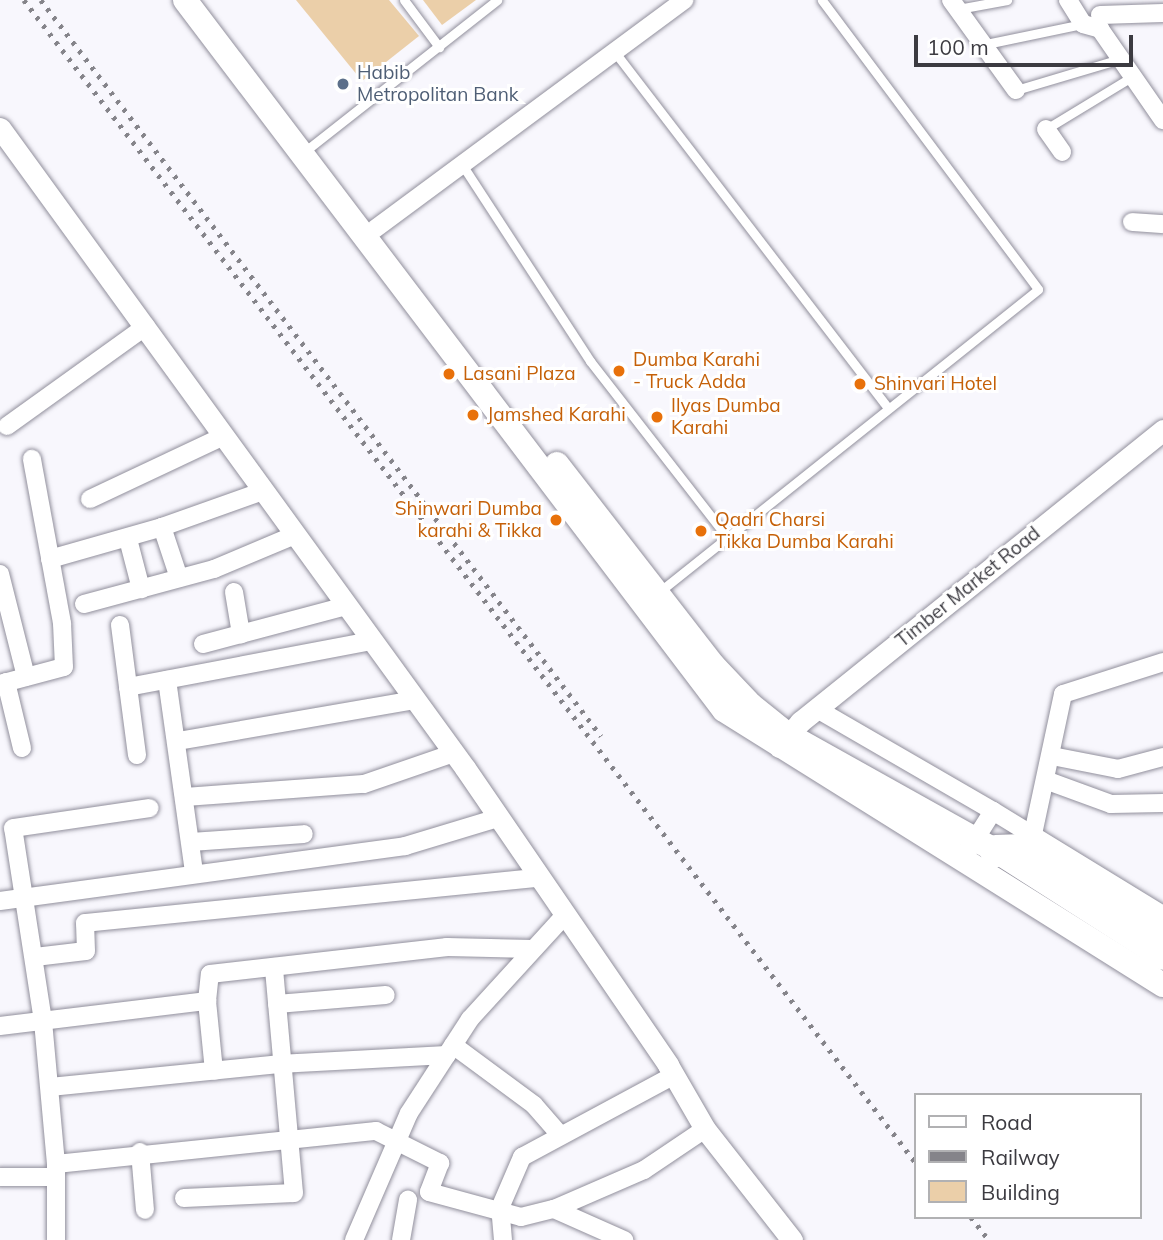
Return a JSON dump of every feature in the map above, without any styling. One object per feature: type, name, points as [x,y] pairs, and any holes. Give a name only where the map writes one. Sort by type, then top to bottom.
[{"type":"highway","points":[[1001,854],[1162,917]]},
{"type":"main road","points":[[185,0],[375,229],[713,665],[783,742]]},
{"type":"main road","points":[[200,0],[712,697],[783,742],[1001,854],[1163,958]]},
{"type":"main road","points":[[1001,854],[1163,985]]},
{"type":"street","points":[[375,229],[613,50],[684,0]]},
{"type":"street","points":[[1068,0],[1096,17],[1120,59],[1163,120]]},
{"type":"street","points":[[955,4],[986,44],[1016,90]]},
{"type":"street","points":[[1096,17],[1163,13]]},
{"type":"street","points":[[0,128],[454,753],[674,1075],[705,1129],[792,1240]]},
{"type":"street","points":[[1046,130],[1062,152]]},
{"type":"street","points":[[1132,222],[1163,224]]},
{"type":"street","points":[[7,426],[146,326]]},
{"type":"street","name":"Timber Market Road","points":[[783,742],[817,709],[1163,430]]},
{"type":"street","points":[[90,499],[224,436]]},
{"type":"street","points":[[22,748],[3,683],[64,667],[50,559],[32,459]]},
{"type":"street","points":[[50,559],[128,538],[263,491]]},
{"type":"street","points":[[162,527],[179,579]]},
{"type":"street","points":[[84,604],[179,579],[295,535]]},
{"type":"street","points":[[128,538],[141,589]]},
{"type":"street","points":[[0,575],[26,677]]},
{"type":"street","points":[[234,592],[242,634]]},
{"type":"street","points":[[203,644],[346,606]]},
{"type":"street","points":[[120,625],[137,755]]},
{"type":"street","points":[[128,687],[372,641]]},
{"type":"street","points":[[1001,854],[1048,781],[1063,694],[1163,662]]},
{"type":"street","points":[[167,680],[178,741],[194,873]]},
{"type":"street","points":[[178,741],[415,700]]},
{"type":"street","points":[[817,709],[993,811],[1001,854]]},
{"type":"street","points":[[185,797],[365,784],[454,753]]},
{"type":"street","points":[[1052,756],[1118,769],[1163,757]]},
{"type":"street","points":[[1048,781],[1111,804],[1163,803]]},
{"type":"street","points":[[56,1240],[56,1170],[43,1021],[25,897],[8,849],[13,828],[150,808]]},
{"type":"street","points":[[993,811],[1001,854]]},
{"type":"street","points":[[0,901],[405,846],[498,818]]},
{"type":"street","points":[[191,842],[304,834]]},
{"type":"street","points":[[35,957],[86,951],[85,923],[538,878]]},
{"type":"street","points":[[359,1239],[399,1139],[450,1050],[533,949],[564,916]]},
{"type":"street","points":[[214,1071],[208,1001],[210,974],[447,947],[533,949]]},
{"type":"street","points":[[184,1198],[294,1193],[279,1064],[274,967]]},
{"type":"street","points":[[277,1004],[386,995]]},
{"type":"street","points":[[0,1026],[208,1001]]},
{"type":"street","points":[[50,1087],[450,1050],[534,1105],[560,1135]]},
{"type":"street","points":[[503,1240],[500,1208],[522,1157],[674,1075]]},
{"type":"street","points":[[0,1177],[56,1170],[140,1152],[376,1131],[399,1139],[440,1163],[429,1192],[500,1208],[521,1217],[554,1209],[644,1170],[705,1129]]},
{"type":"street","points":[[140,1152],[145,1210]]},
{"type":"street","points":[[401,1240],[408,1200]]},
{"type":"street","points":[[554,1209],[624,1240]]},
{"type":"lane","points":[[404,0],[439,47]]},
{"type":"lane","points":[[308,149],[498,0]]},
{"type":"lane","points":[[658,593],[1038,289],[822,0]]},
{"type":"lane","points":[[955,4],[1006,0]]},
{"type":"lane","points":[[986,44],[1096,17]]},
{"type":"lane","points":[[613,50],[888,408]]},
{"type":"lane","points":[[1016,90],[1120,59]]},
{"type":"lane","points":[[1046,130],[1133,76]]},
{"type":"lane","points":[[461,163],[590,361],[727,537]]},
{"type":"building","points":[[296,0],[389,0],[419,36],[362,81]]},
{"type":"building","points":[[423,0],[476,0],[442,25]]},
{"type":"railway","points":[[24,0],[914,1160]]},
{"type":"railway","points":[[41,0],[601,736]]},
{"type":"railway","points":[[973,1219],[989,1240]]},
{"type":"place","name":"Habib Metropolitan Bank","points":[[343,84]]},
{"type":"place","name":"Dumba Karahi - Truck Adda","points":[[619,371]]},
{"type":"place","name":"Lasani Plaza","points":[[449,374]]},
{"type":"place","name":"Shinvari Hotel","points":[[860,384]]},
{"type":"place","name":"Jamshed Karahi","points":[[473,415]]},
{"type":"place","name":"Ilyas Dumba Karahi","points":[[657,417]]},
{"type":"place","name":"Shinwari Dumba karahi & Tikka","points":[[556,520]]},
{"type":"place","name":"Qadri Charsi Tikka Dumba Karahi","points":[[701,531]]}]
